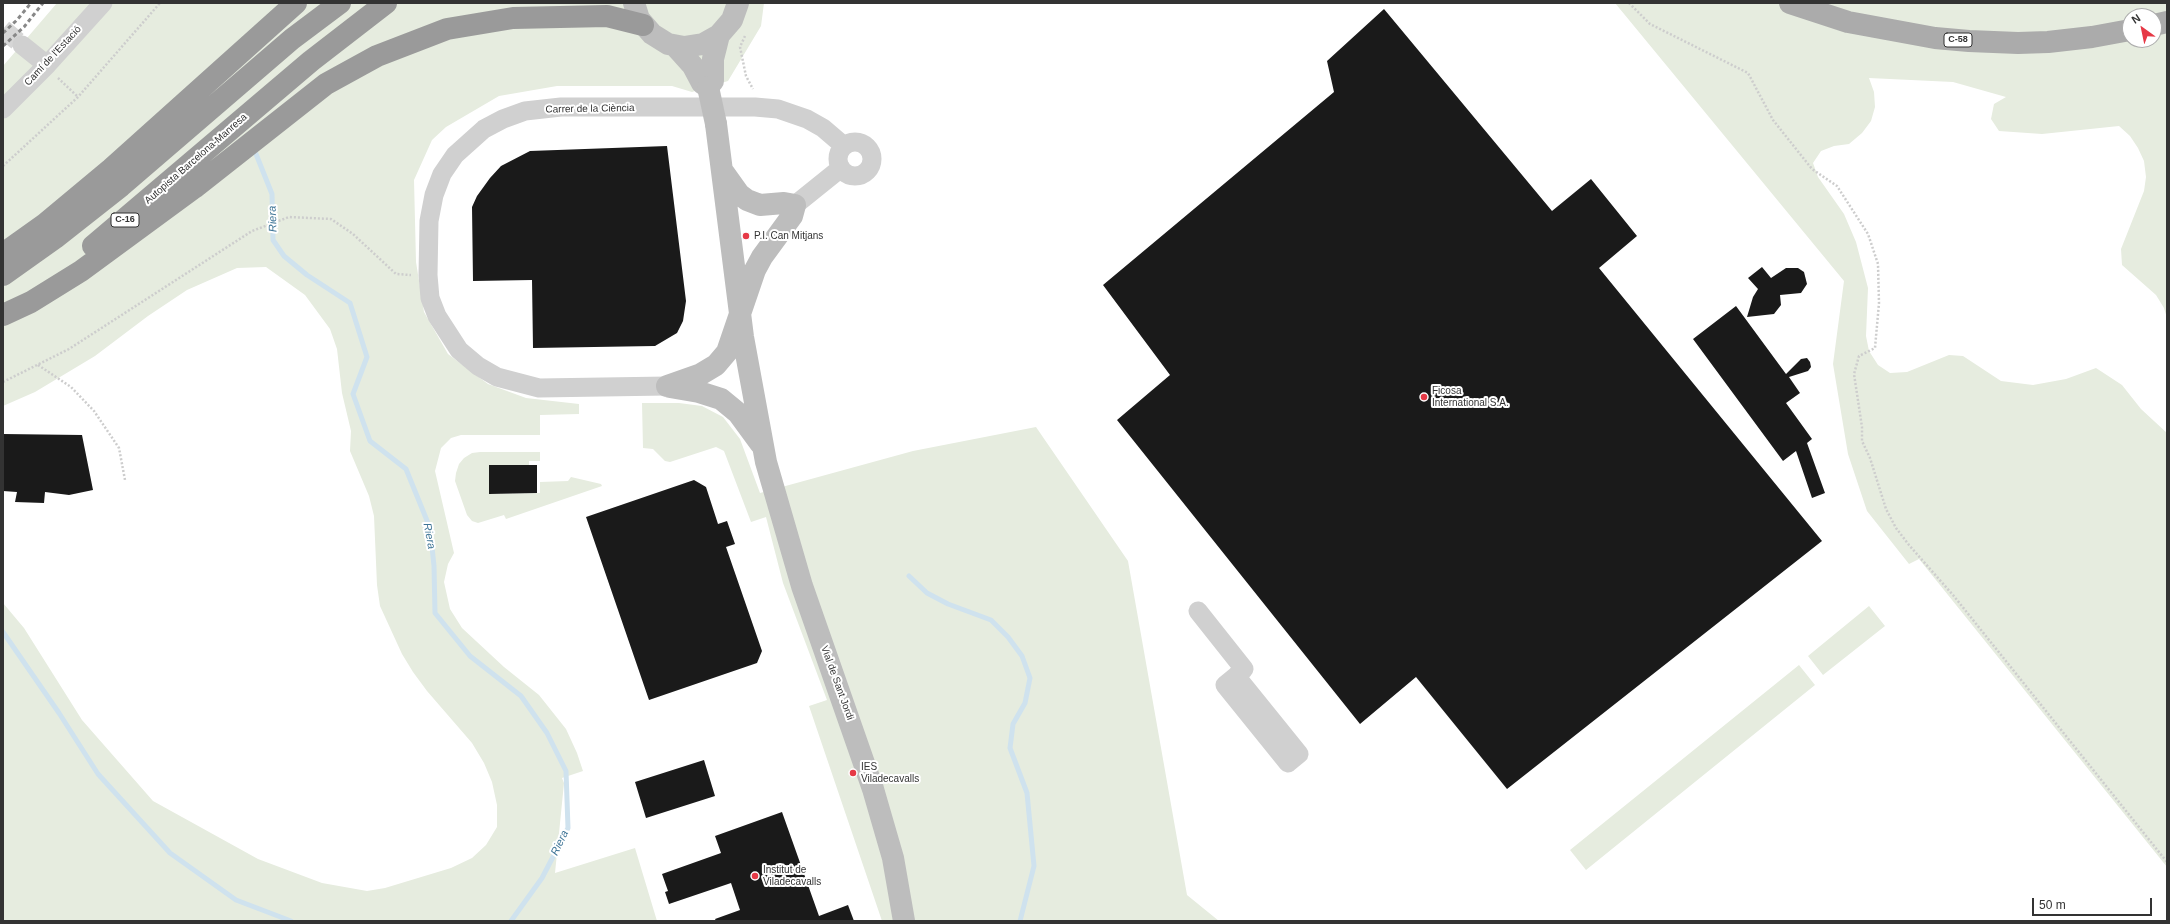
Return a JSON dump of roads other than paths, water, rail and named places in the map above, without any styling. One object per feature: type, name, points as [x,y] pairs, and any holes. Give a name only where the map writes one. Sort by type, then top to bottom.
[{"type":"highway","points":[[3,254],[45,224],[111,169],[296,3]]},
{"type":"highway","name":"C-16","points":[[3,275],[55,238],[109,196],[292,39],[340,3]]},
{"type":"highway","name":"Autopista Barcelona-Manresa","points":[[3,310],[85,252],[137,210],[311,61],[386,3]]},
{"type":"highway","points":[[3,315],[31,302],[81,271],[194,188],[326,84],[377,56],[447,29],[513,18],[607,16],[643,25]]},
{"type":"main road","name":"C-58","points":[[1790,3],[1848,22],[1935,38],[1969,41],[2048,42],[2092,37],[2122,31]]},
{"type":"street","name":"Camí de l'Estació","points":[[3,109],[47,65],[103,3]]},
{"type":"street","points":[[634,3],[643,25],[657,38],[675,46],[684,47],[703,44],[719,35],[732,20],[738,3]]},
{"type":"street","points":[[675,46],[694,66],[702,83],[708,87],[713,81],[713,59],[719,35]]},
{"type":"street","points":[[22,45],[47,65]]},
{"type":"street","name":"Vial de Sant Jordi","points":[[708,87],[716,124],[740,310],[763,447],[782,525],[873,789],[893,858],[904,921]]},
{"type":"street","name":"Carrer de la Ciència","points":[[667,386],[539,388],[497,376],[473,362],[459,350],[437,316],[430,298],[428,275],[429,221],[434,195],[442,174],[455,155],[468,141],[484,129],[503,119],[526,111],[561,107],[778,109],[806,119],[823,128],[844,146]]},
{"type":"street","points":[[850,143],[863,144],[871,153],[872,162],[865,173],[859,176],[849,175],[840,168],[838,159],[840,151],[844,146],[850,143]]},
{"type":"street","points":[[667,386],[696,377],[716,365],[727,352],[740,310],[762,257],[792,216],[795,205],[840,168]]},
{"type":"street","points":[[723,172],[739,194],[747,200],[760,204],[784,203],[795,205]]},
{"type":"street","points":[[667,386],[698,392],[721,400],[738,413],[763,447]]},
{"type":"street","points":[[1198,611],[1244,669],[1236,676]]},
{"type":"waterway","name":"Riera","points":[[256,154],[272,194],[273,240],[284,256],[307,275],[350,303],[367,357],[353,394],[370,441],[406,469],[430,528],[434,566],[435,613],[470,656],[521,696],[547,733],[566,771],[568,828],[542,878],[511,921]]},
{"type":"waterway","points":[[909,576],[927,593],[948,604],[991,620],[1008,637],[1022,656],[1030,678],[1025,703],[1013,724],[1010,748],[1027,793],[1034,866],[1020,921]]},
{"type":"waterway","points":[[3,632],[59,713],[98,774],[170,853],[236,900],[291,921]]},
{"type":"tunnel","points":[[3,29],[22,45]]},
{"type":"railway","points":[[3,33],[17,20],[31,3]]},
{"type":"railway","points":[[3,46],[24,27],[43,3]]},
{"type":"place","name":"P.I. Can Mitjans","points":[[746,236]]},
{"type":"place","name":"Ficosa International S.A.","points":[[1424,397]]},
{"type":"place","name":"IES Viladecavalls","points":[[853,773]]},
{"type":"place","name":"Institut de Viladecavalls","points":[[755,876]]}]
